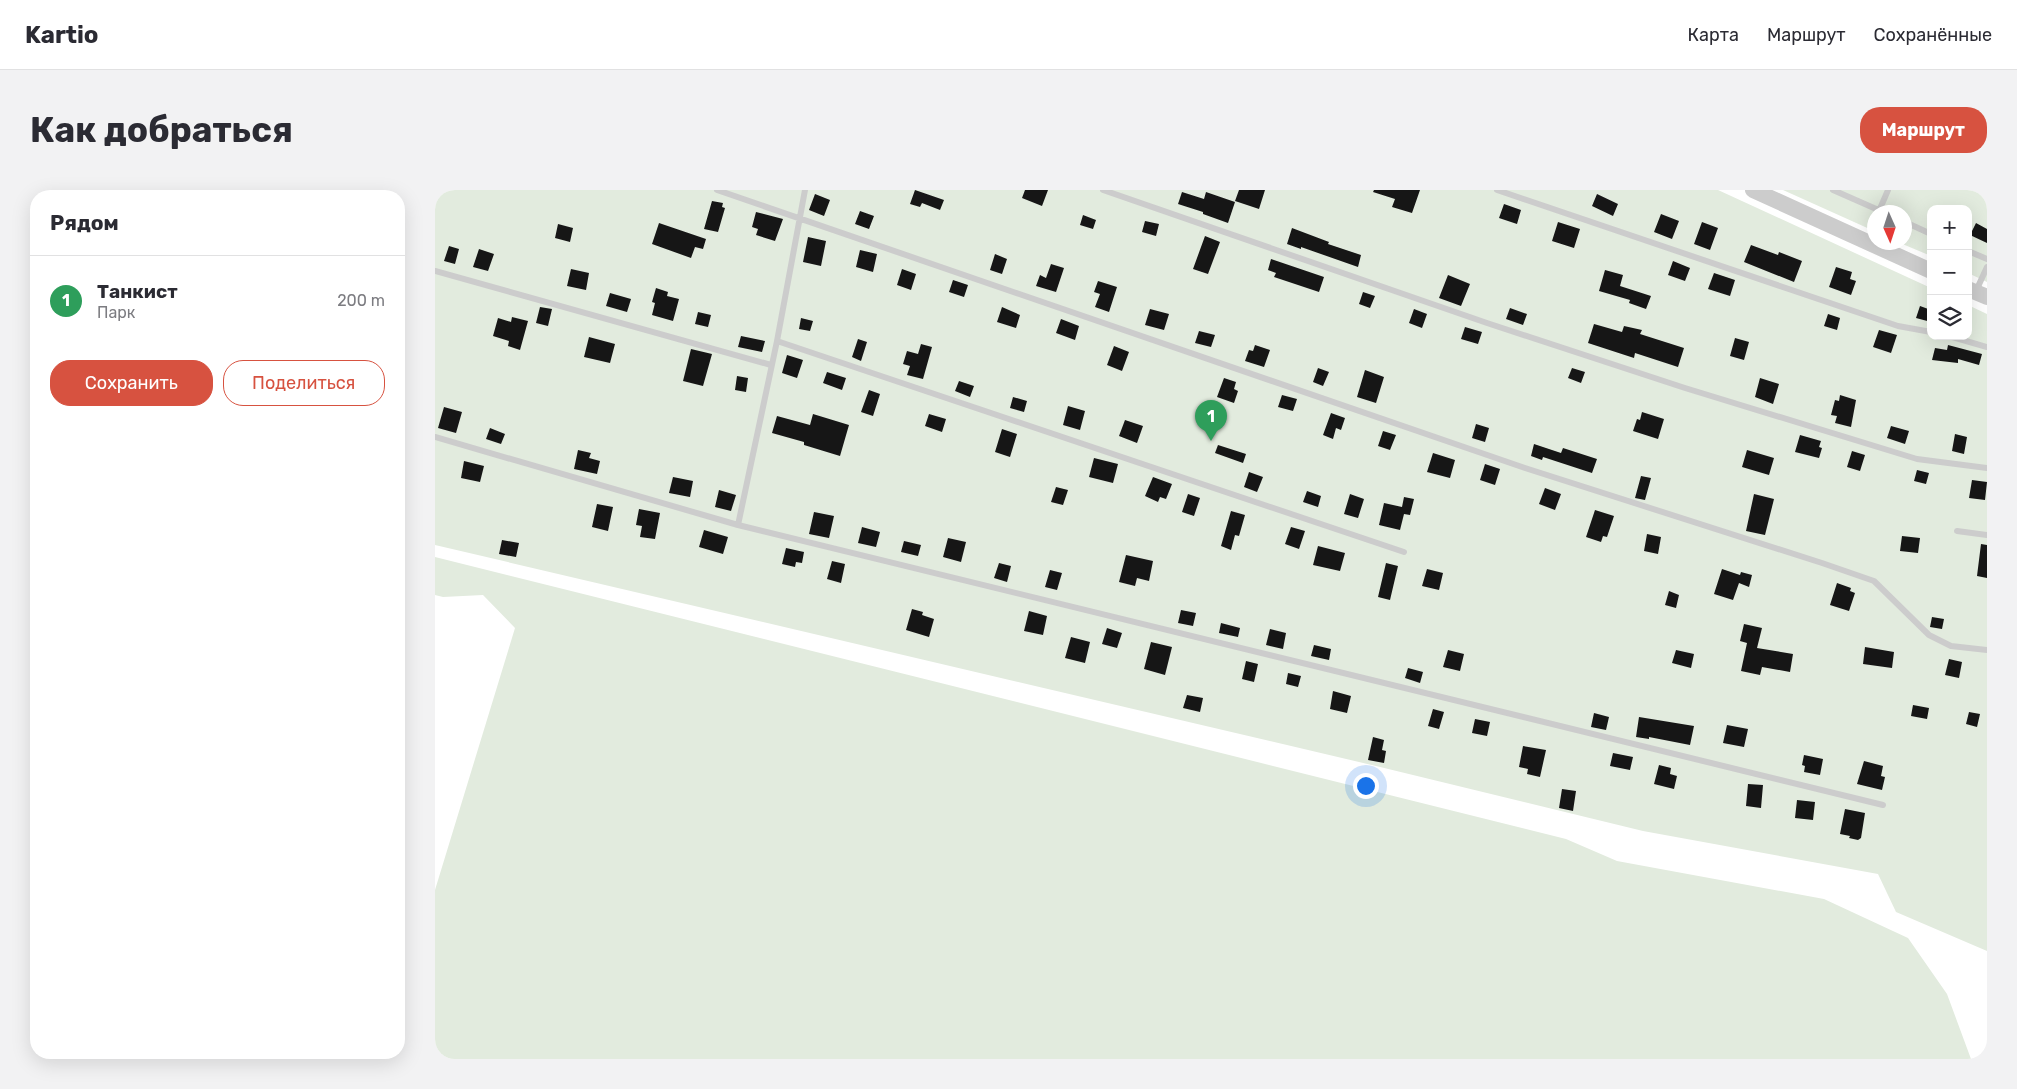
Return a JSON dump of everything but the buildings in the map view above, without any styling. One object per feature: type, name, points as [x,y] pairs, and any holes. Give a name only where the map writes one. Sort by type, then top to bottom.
[{"type":"street","points":[[1753,190],[1927,269]]},
{"type":"lane","points":[[717,190],[1525,468],[1874,581],[1929,635],[1951,646],[1987,650]]},
{"type":"lane","points":[[738,525],[777,340],[805,190]]},
{"type":"lane","points":[[1103,190],[1487,323],[1685,388],[1917,459],[1987,468]]},
{"type":"lane","points":[[1497,190],[1898,326],[1927,331]]},
{"type":"lane","points":[[1833,190],[1867,206]]},
{"type":"lane","points":[[1883,205],[1888,190]]},
{"type":"lane","points":[[1912,225],[1927,232]]},
{"type":"lane","points":[[1972,253],[1987,260]]},
{"type":"lane","points":[[1977,292],[1987,267]]},
{"type":"lane","points":[[435,271],[771,365]]},
{"type":"lane","points":[[777,340],[1404,552]]},
{"type":"lane","points":[[1963,340],[1987,347]]},
{"type":"lane","points":[[435,438],[738,525],[1883,805]]},
{"type":"lane","points":[[1957,531],[1987,535]]},
{"type":"shaded area","points":[[435,190],[1718,190],[1927,286],[1927,340],[1972,340],[1972,307],[1987,314],[1987,951],[1896,912],[1878,874],[1643,831],[1376,766],[435,545]]},
{"type":"shaded area","points":[[1783,190],[1987,190],[1987,282],[1972,275],[1972,205],[1927,205],[1927,254],[1912,248],[1912,205],[1867,205],[1867,228]]},
{"type":"shaded area","points":[[435,557],[1566,839],[1617,861],[1824,899],[1908,938],[1947,994],[1971,1059],[435,1059],[435,890],[515,628],[483,595],[443,597],[435,595]]},
{"type":"place","name":"Танкист","points":[[1211,441]]}]
